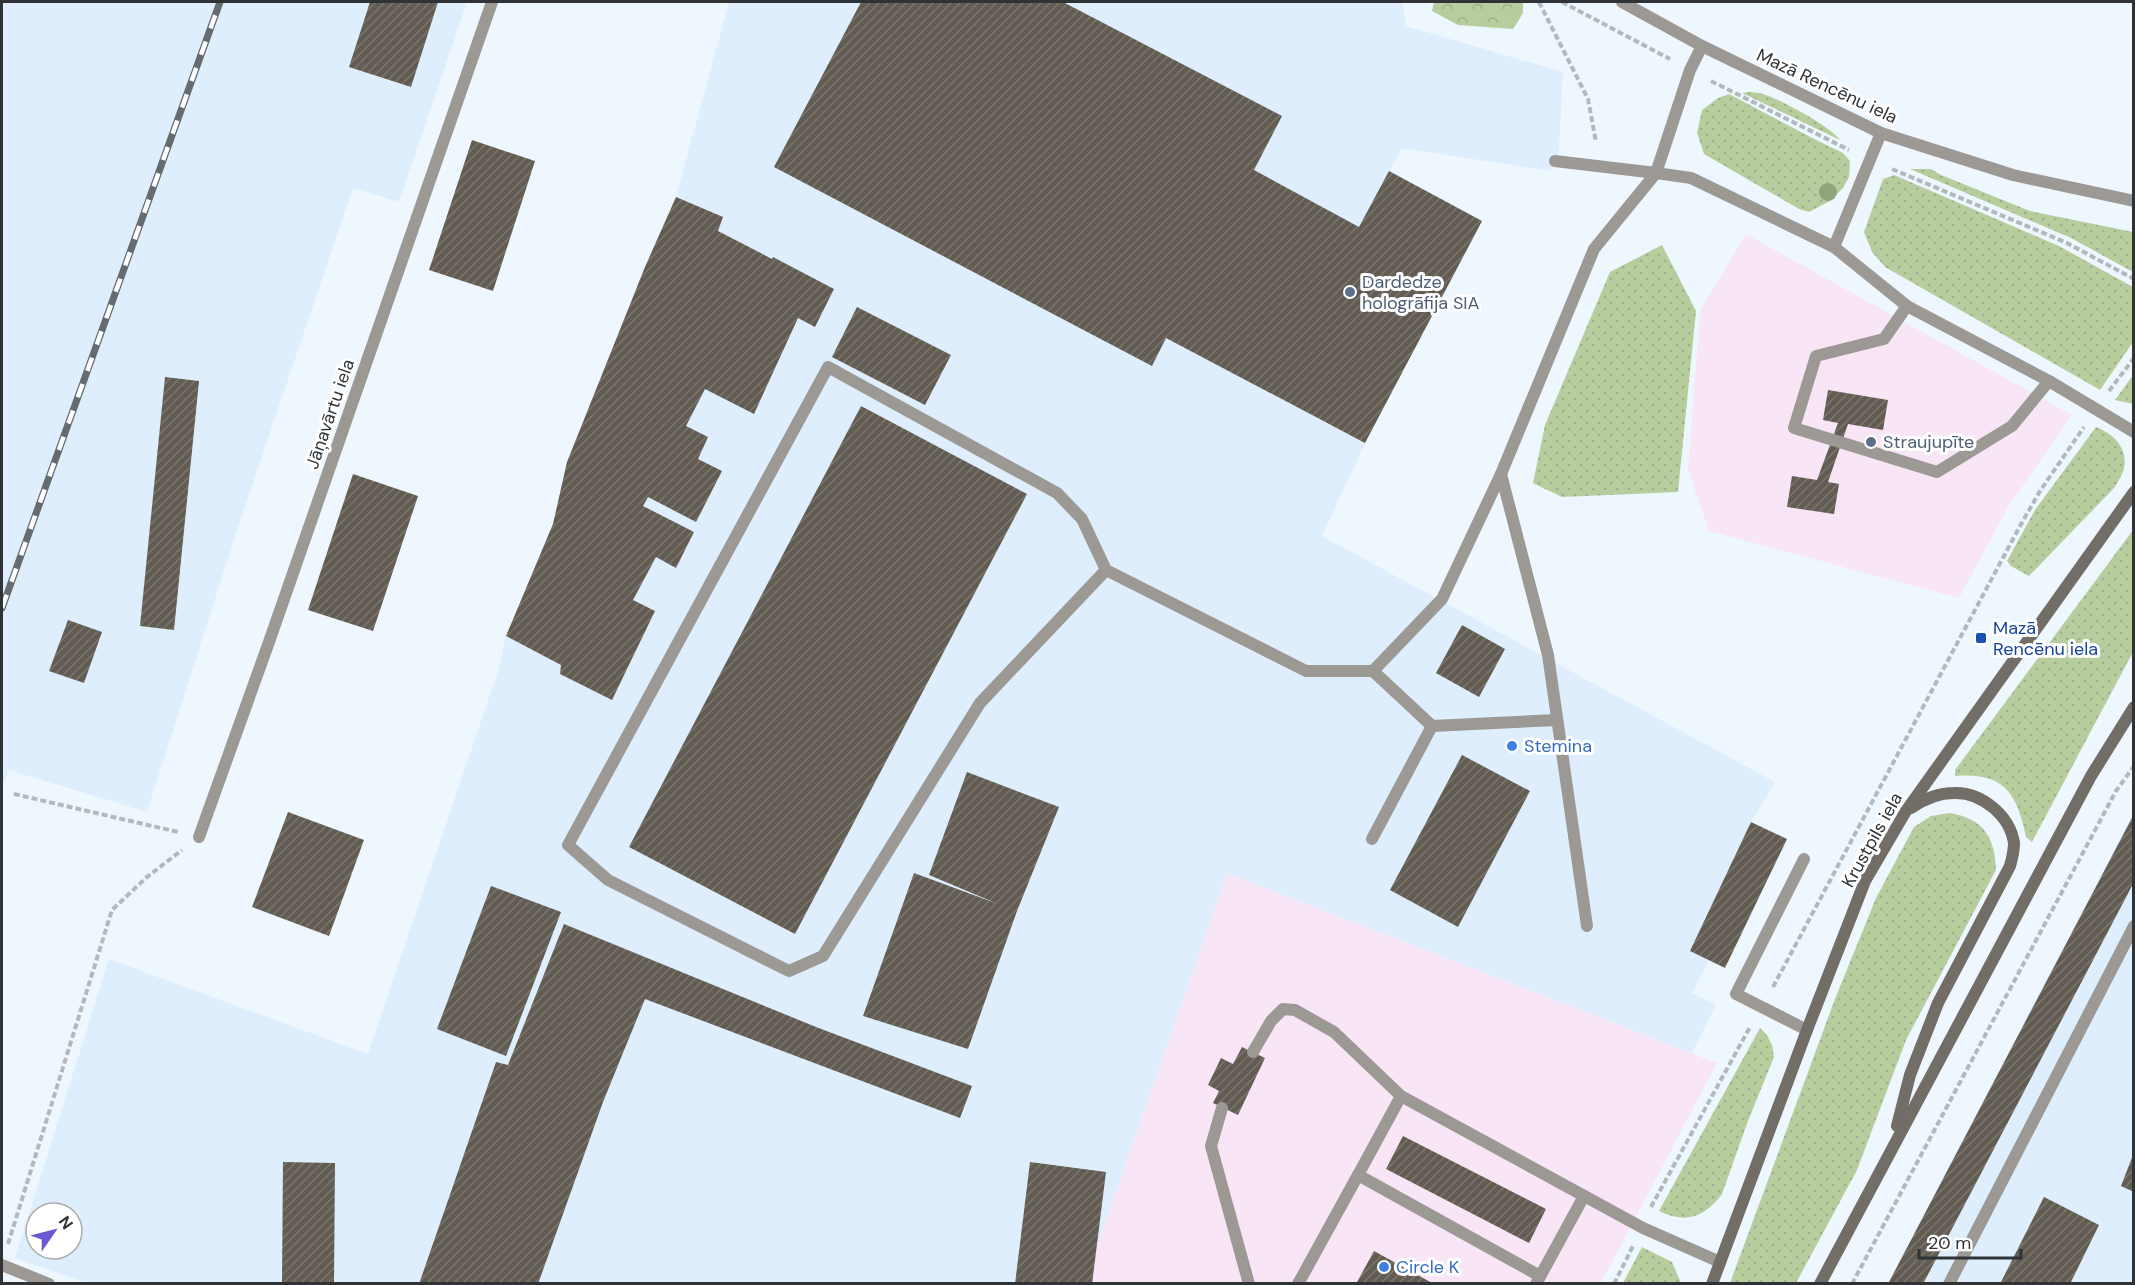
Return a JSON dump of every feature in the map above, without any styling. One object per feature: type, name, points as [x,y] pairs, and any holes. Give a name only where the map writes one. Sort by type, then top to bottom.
[{"type":"main road","name":"Krustpils iela","points":[[1712,1284],[1865,881],[1906,811],[2133,492]]},
{"type":"main road","points":[[1820,1284],[2091,776],[2133,706]]},
{"type":"main road","points":[[1893,1144],[1910,1075],[1938,1003],[2010,866],[2014,844],[2009,826],[1998,811],[1986,802],[1969,795],[1956,792],[1939,795],[1924,799],[1906,811]]},
{"type":"street","name":"Jāņavārtu iela","points":[[199,837],[492,2]]},
{"type":"street","name":"Mazā Rencēnu iela","points":[[1622,2],[1702,46],[1881,133],[2013,175],[2133,201]]},
{"type":"street","points":[[1373,671],[1442,599],[1501,474],[1594,249],[1656,173],[1690,70],[1702,46]]},
{"type":"street","points":[[1834,247],[1881,133]]},
{"type":"street","points":[[1555,161],[1691,178],[1834,247],[1906,306],[2049,381],[2133,432]]},
{"type":"street","points":[[1906,306],[1884,339],[1816,356],[1794,428],[1937,472],[2012,426],[2049,381]]},
{"type":"street","points":[[1106,570],[980,703],[823,956],[789,970],[608,880],[568,845],[828,367],[1057,493],[1082,519],[1106,570],[1306,671],[1373,671],[1432,726],[1557,720]]},
{"type":"street","points":[[1501,474],[1548,655],[1587,926]]},
{"type":"street","points":[[1372,839],[1432,726]]},
{"type":"street","points":[[1804,859],[1736,994],[1807,1030]]},
{"type":"street","points":[[1949,1284],[2133,927]]},
{"type":"street","points":[[1253,1052],[1271,1021],[1283,1009],[1295,1010],[1334,1032],[1401,1096],[1643,1228],[1720,1262]]},
{"type":"street","points":[[1298,1284],[1401,1096]]},
{"type":"street","points":[[1222,1108],[1211,1146],[1249,1284]]},
{"type":"street","points":[[1358,1175],[1538,1280],[1584,1196]]},
{"type":"street","points":[[3,1259],[49,1284]]},
{"type":"path","points":[[1539,2],[1588,99],[1599,167]]},
{"type":"path","points":[[1562,2],[1836,144],[2067,243],[2133,279]]},
{"type":"path","points":[[1614,1284],[1656,1198],[1762,1007],[2040,490],[2133,358]]},
{"type":"path","points":[[1852,1284],[2110,801],[2133,766]]},
{"type":"path","points":[[14,794],[199,837]]},
{"type":"path","points":[[3,1259],[112,910],[147,877],[199,837]]},
{"type":"shaded area","points":[[2,2],[467,2],[399,202],[353,188],[239,524],[147,812],[9,770],[2,787]]},
{"type":"shaded area","points":[[729,2],[1402,2],[1406,26],[1563,72],[1559,151],[1551,171],[1402,148],[1389,171],[1482,221],[1365,443],[1322,536],[1775,782],[1751,822],[1690,951],[1709,960],[1692,993],[1716,1005],[1692,1053],[1227,873],[1084,1283],[90,1284],[15,1258],[24,1229],[24,1261],[84,1261],[84,1201],[33,1201],[109,959],[368,1054],[498,671],[506,636],[553,524],[567,462],[645,267],[676,197]]},
{"type":"shaded area","name":"Straujupīte","points":[[1746,234],[2072,415],[2008,507],[1959,598],[1709,531],[1688,470],[1700,311]]},
{"type":"shaded area","points":[[2133,814],[2133,1283],[1888,1283]]},
{"type":"shaded area","name":"Circle K","points":[[1227,873],[1717,1063],[1601,1283],[1084,1284]]},
{"type":"green space","points":[[1434,2],[1523,2],[1523,13],[1513,29],[1458,25],[1432,11]]},
{"type":"green space","points":[[1742,93],[1763,94],[1792,107],[1827,128],[1840,140]]},
{"type":"green space","points":[[1729,94],[1843,153],[1850,161],[1849,177],[1843,188],[1830,201],[1809,212],[1799,209],[1704,154],[1697,133],[1702,110],[1718,98]]},
{"type":"green space","points":[[1910,169],[1931,169],[2030,211],[2133,232],[2133,272],[2071,238]]},
{"type":"green space","points":[[1894,175],[2059,246],[2133,287],[2133,342],[2100,390],[1885,267],[1872,252],[1864,232],[1883,179]]},
{"type":"green space","points":[[1662,245],[1696,311],[1678,492],[1562,497],[1533,483],[1545,425],[1610,272]]},
{"type":"green space","points":[[2133,375],[2133,404],[2115,400]]},
{"type":"green space","points":[[2096,427],[2108,433],[2118,442],[2125,460],[2123,473],[2115,487],[2029,576],[2011,566],[2007,561],[2035,510]]},
{"type":"green space","points":[[2133,530],[2133,652],[2032,842],[2026,837],[2018,808],[2006,788],[1985,778],[1955,776],[1955,770]]},
{"type":"green space","points":[[1949,813],[1971,819],[1985,831],[1993,848],[1996,870],[1906,1040],[1857,1170],[1796,1283],[1730,1283],[1835,999],[1876,898],[1914,827],[1931,816]]},
{"type":"green space","points":[[1760,1028],[1772,1045],[1774,1057],[1722,1194],[1708,1209],[1694,1216],[1677,1217],[1659,1211]]},
{"type":"green space","points":[[1642,1247],[1672,1262],[1681,1283],[1623,1283]]},
{"type":"building","points":[[370,2],[438,2],[411,87],[349,67]]},
{"type":"building","points":[[861,2],[1063,2],[1282,116],[1254,170],[1359,227],[1389,171],[1482,221],[1365,443],[1166,338],[1152,366],[774,167]]},
{"type":"building","points":[[472,140],[535,161],[493,291],[429,270]]},
{"type":"building","points":[[676,197],[723,217],[718,231],[834,289],[815,327],[798,318],[754,414],[705,389],[686,426],[708,437],[698,459],[722,471],[696,522],[648,497],[643,506],[694,532],[676,568],[656,557],[633,600],[655,611],[612,700],[560,674],[561,665],[506,636],[553,524],[567,462],[645,267]]},
{"type":"building","points":[[857,307],[951,355],[925,405],[832,357]]},
{"type":"building","points":[[165,377],[199,381],[174,630],[140,626]]},
{"type":"building","points":[[1828,390],[1888,400],[1883,430],[1848,424],[1828,482],[1839,484],[1834,514],[1787,507],[1792,476],[1817,480],[1838,423],[1823,420]]},
{"type":"building","points":[[861,406],[1027,494],[795,934],[629,847]]},
{"type":"building","points":[[353,474],[418,496],[373,631],[308,610]]},
{"type":"building","points":[[68,620],[102,632],[84,683],[49,671]]},
{"type":"building","points":[[1462,625],[1505,649],[1479,697],[1436,673]]},
{"type":"building","points":[[1462,755],[1530,791],[1458,927],[1390,890]]},
{"type":"building","points":[[967,772],[1059,807],[1017,911],[968,1049],[863,1016],[914,873],[998,904],[929,875]]},
{"type":"building","points":[[288,812],[364,840],[329,936],[252,907]]},
{"type":"building","points":[[2134,814],[2134,882],[1923,1284],[1888,1284]]},
{"type":"building","points":[[1751,822],[1787,839],[1725,968],[1690,951]]},
{"type":"building","points":[[491,886],[561,912],[506,1056],[437,1029]]},
{"type":"building","points":[[564,924],[816,1027],[972,1086],[960,1118],[645,999],[603,1102],[538,1284],[419,1284],[496,1062],[508,1065]]},
{"type":"building","points":[[1242,1047],[1265,1058],[1238,1115],[1213,1103],[1219,1091],[1208,1085],[1221,1058],[1233,1064]]},
{"type":"building","points":[[1403,1136],[1546,1209],[1529,1243],[1386,1169]]},
{"type":"building","points":[[2134,1155],[2134,1192],[2121,1186]]},
{"type":"building","points":[[283,1162],[335,1163],[334,1284],[282,1284]]},
{"type":"building","points":[[1030,1162],[1106,1172],[1092,1284],[1015,1284]]},
{"type":"building","points":[[2044,1197],[2099,1225],[2070,1284],[2000,1284]]},
{"type":"building","name":"Circle K","points":[[1374,1251],[1434,1284],[1356,1284]]},
{"type":"railway","points":[[2,608],[220,2]]},
{"type":"place","name":"Dardedze hologrāfija SIA","points":[[1350,292]]},
{"type":"place","name":"Straujupīte","points":[[1871,442]]},
{"type":"place","name":"Mazā Rencēnu iela","points":[[1981,638]]},
{"type":"place","name":"Stemina","points":[[1512,746]]},
{"type":"place","name":"Circle K","points":[[1384,1267]]}]
